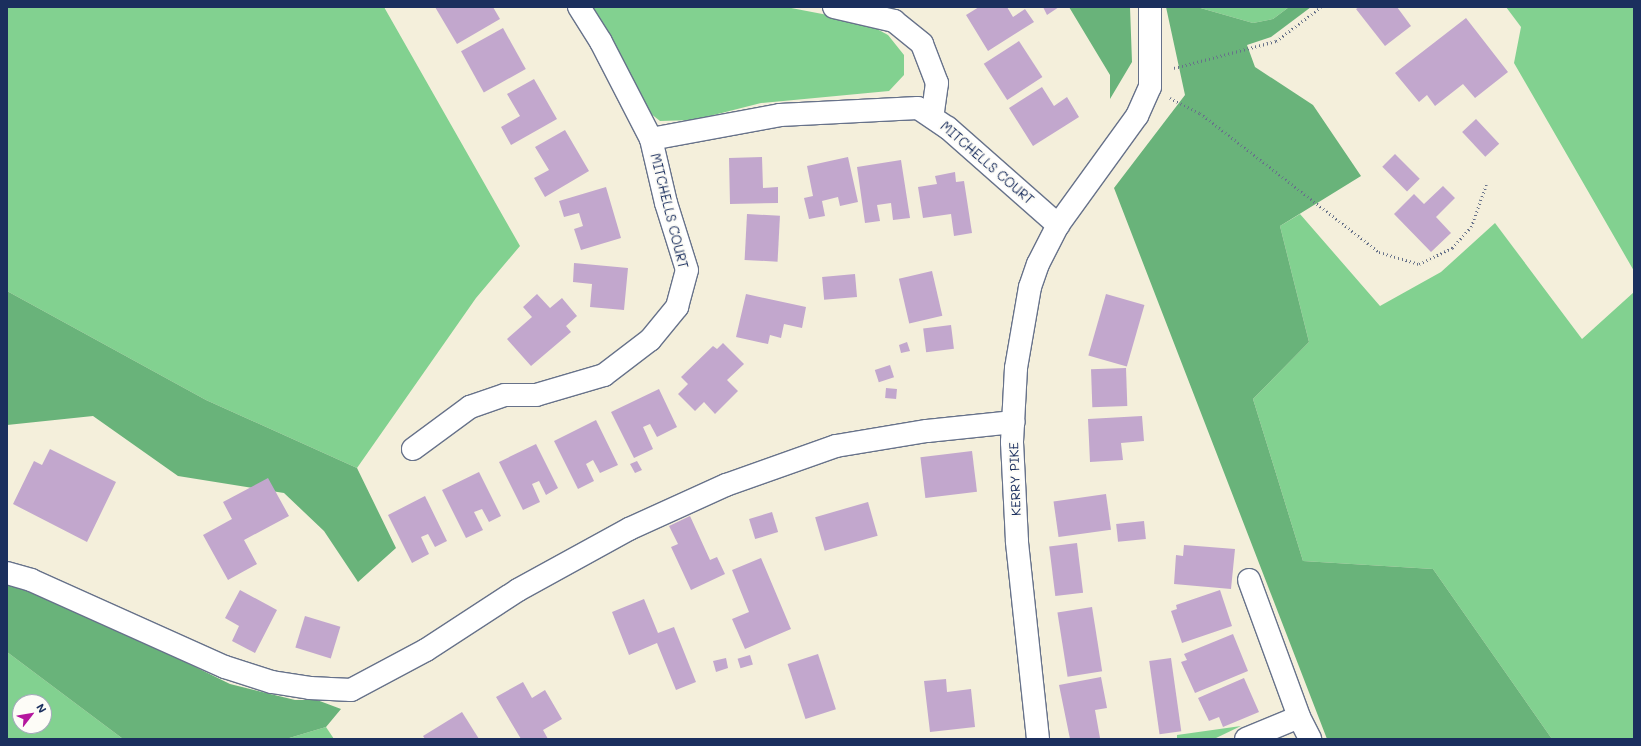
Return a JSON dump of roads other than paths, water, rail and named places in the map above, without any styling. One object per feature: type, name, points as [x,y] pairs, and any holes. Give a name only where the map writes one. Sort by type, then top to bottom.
[{"type":"street","name":"MITCHELLS COURT","points":[[413,449],[470,407],[505,395],[536,395],[604,375],[650,340],[677,307],[687,270],[666,204],[651,139],[601,42],[579,7]]},
{"type":"street","points":[[834,7],[894,21],[922,44],[937,83],[932,117]]},
{"type":"street","name":"KERRY PIKE","points":[[1038,739],[1021,586],[1014,422],[1016,368],[1030,287],[1038,264],[1058,225],[1137,116],[1150,81],[1150,7]]},
{"type":"street","name":"MITCHELLS COURT","points":[[651,139],[780,115],[918,108],[948,128],[1058,225]]},
{"type":"street","points":[[7,574],[31,580],[225,667],[272,682],[310,688],[351,690],[426,650],[518,590],[634,526],[726,485],[836,446],[927,431],[1014,422]]},
{"type":"street","points":[[1249,580],[1299,717],[1310,739]]},
{"type":"street","points":[[1246,739],[1299,717]]}]
